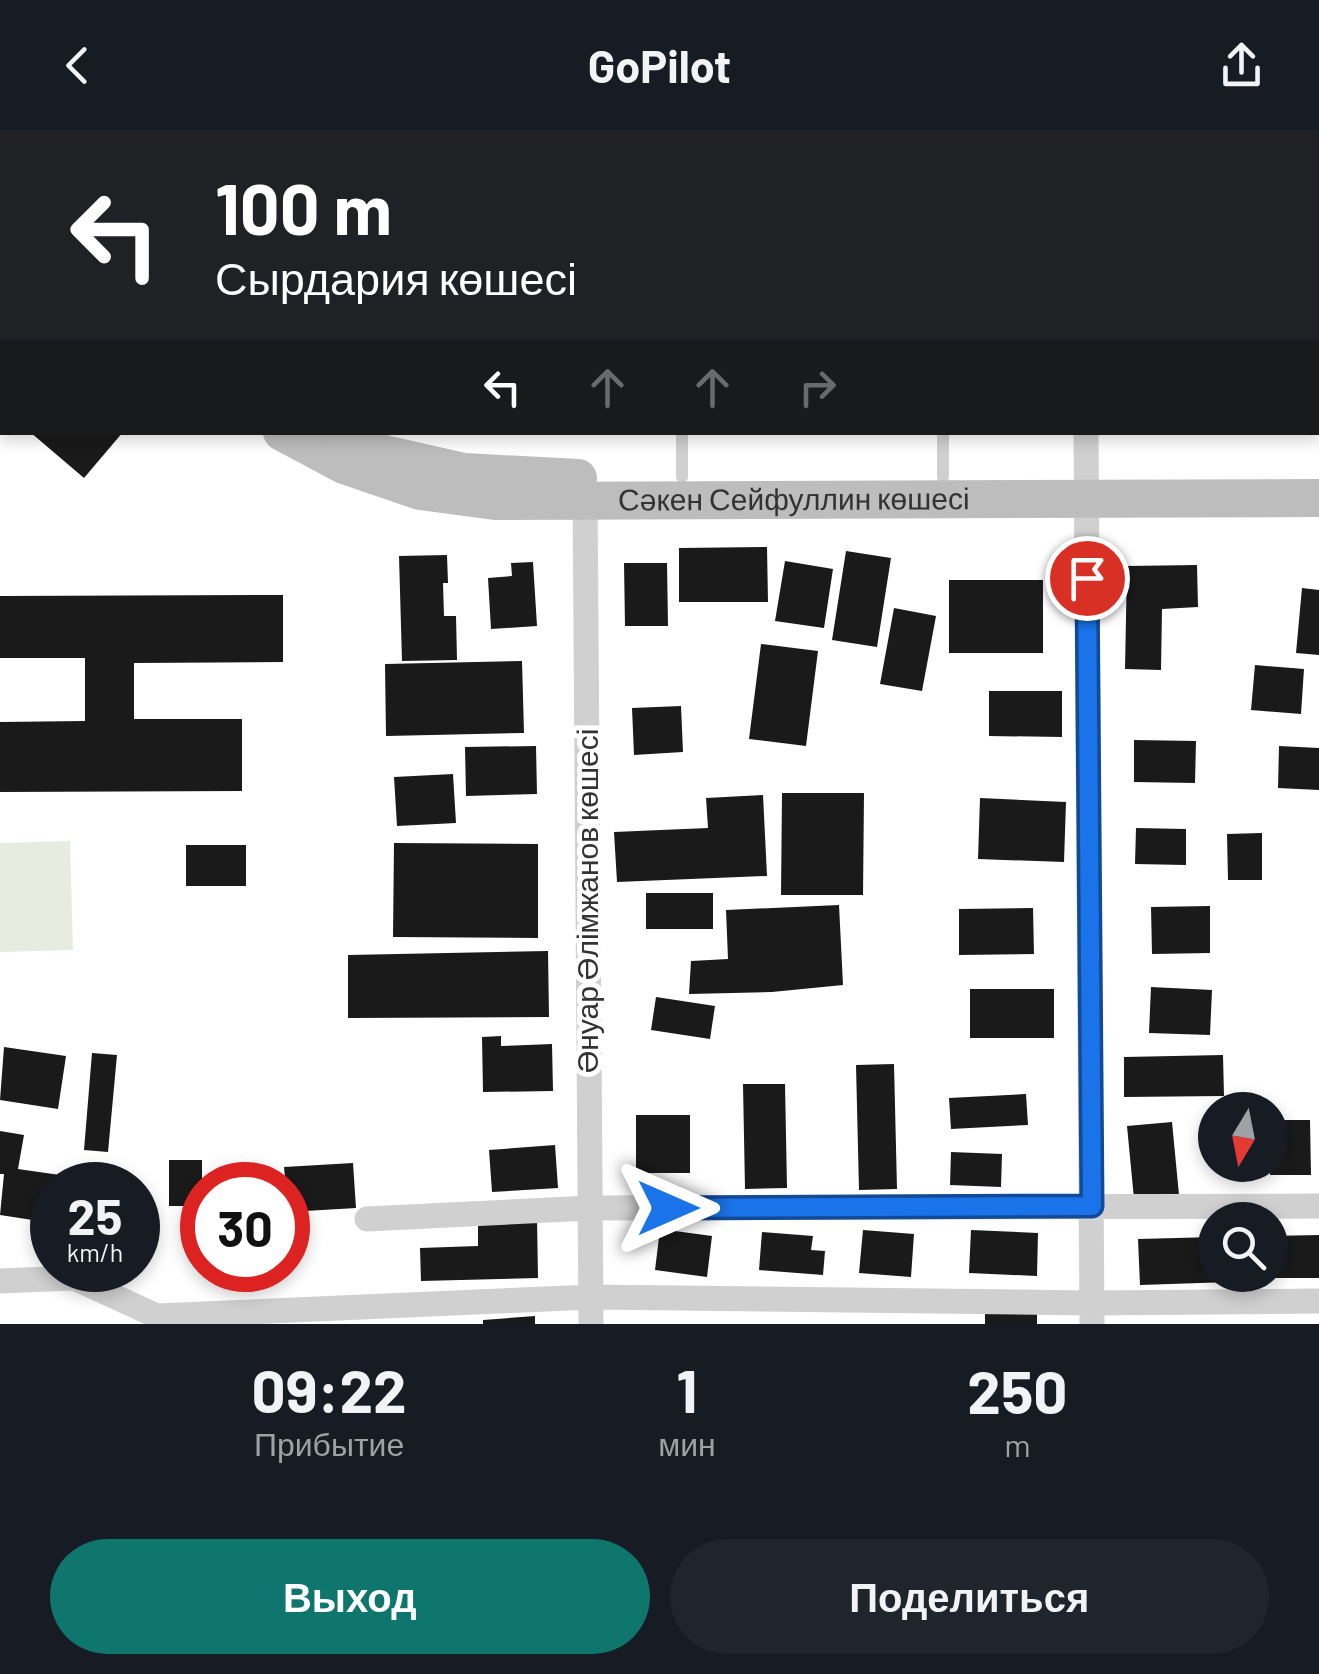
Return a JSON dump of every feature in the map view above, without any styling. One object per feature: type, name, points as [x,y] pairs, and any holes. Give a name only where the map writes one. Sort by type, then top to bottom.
[{"type":"street","name":"Сәкен Сейфуллин көшесі","points":[[288,435],[344,465],[420,491],[495,501],[682,476],[943,477],[1086,489],[1319,474]]},
{"type":"street","name":"Сәкен Сейфуллин көшесі","points":[[343,435],[384,454],[464,472],[585,491],[1086,489],[1319,498]]},
{"type":"street","points":[[1086,435],[1092,1314]]},
{"type":"street","name":"Әнуар Әлімжанов көшесі","points":[[585,491],[591,1324]]},
{"type":"street","points":[[367,1219],[591,1208],[1319,1206]]},
{"type":"street","points":[[0,1282],[74,1278],[157,1316],[591,1297],[1092,1314],[1319,1301]]},
{"type":"lane","points":[[682,435],[682,476]]},
{"type":"lane","points":[[943,435],[943,477]]},
{"type":"shaded area","points":[[70,841],[73,950],[0,952],[0,843]]},
{"type":"building","points":[[34,435],[120,435],[84,478]]},
{"type":"building","points":[[767,547],[768,602],[679,602],[679,548]]},
{"type":"building","points":[[846,551],[891,558],[877,647],[832,640]]},
{"type":"building","points":[[447,555],[444,616],[456,616],[457,660],[402,661],[399,556]]},
{"type":"building","points":[[785,561],[833,569],[824,628],[775,621]]},
{"type":"building","points":[[533,562],[537,626],[491,629],[488,578],[512,576],[511,563]]},
{"type":"building","points":[[624,563],[667,563],[668,626],[625,626]]},
{"type":"building","points":[[1197,565],[1198,607],[1162,609],[1161,670],[1125,669],[1127,566]]},
{"type":"building","points":[[949,580],[1043,580],[1043,653],[949,653]]},
{"type":"building","points":[[1302,588],[1319,590],[1319,655],[1296,653]]},
{"type":"building","points":[[283,595],[283,662],[134,663],[134,719],[242,719],[242,791],[0,792],[0,722],[85,721],[85,658],[0,658],[0,596]]},
{"type":"building","points":[[894,608],[936,616],[922,691],[880,684]]},
{"type":"building","points":[[761,644],[818,651],[806,746],[749,739]]},
{"type":"building","points":[[522,661],[524,733],[386,736],[385,664]]},
{"type":"building","points":[[1255,665],[1304,669],[1301,714],[1251,710]]},
{"type":"building","points":[[989,691],[1062,691],[1062,737],[989,736]]},
{"type":"building","points":[[681,706],[683,752],[634,755],[632,708]]},
{"type":"building","points":[[1134,740],[1196,741],[1195,783],[1134,782]]},
{"type":"building","points":[[536,746],[537,794],[466,796],[465,747]]},
{"type":"building","points":[[1279,746],[1319,748],[1319,790],[1278,788]]},
{"type":"building","points":[[453,774],[456,823],[397,826],[394,777]]},
{"type":"building","points":[[782,793],[864,793],[863,895],[781,895]]},
{"type":"building","points":[[763,795],[767,876],[617,882],[614,832],[708,828],[706,798]]},
{"type":"building","points":[[980,798],[1066,802],[1064,862],[978,859]]},
{"type":"building","points":[[1136,828],[1186,829],[1186,865],[1135,864]]},
{"type":"building","points":[[1262,833],[1262,880],[1228,880],[1227,834]]},
{"type":"building","points":[[394,843],[538,844],[538,938],[393,937]]},
{"type":"building","points":[[186,845],[246,845],[246,886],[186,886]]},
{"type":"building","points":[[646,893],[713,893],[713,929],[646,929]]},
{"type":"building","points":[[839,905],[843,985],[689,994],[691,961],[728,959],[726,910]]},
{"type":"building","points":[[1210,906],[1210,953],[1152,954],[1151,907]]},
{"type":"building","points":[[1033,908],[1034,954],[959,955],[959,909]]},
{"type":"building","points":[[548,951],[549,1017],[348,1018],[348,955]]},
{"type":"building","points":[[1151,987],[1212,990],[1210,1035],[1149,1033]]},
{"type":"building","points":[[970,989],[1054,989],[1054,1038],[970,1038]]},
{"type":"building","points":[[656,997],[715,1006],[710,1039],[651,1030]]},
{"type":"building","points":[[501,1036],[501,1046],[552,1044],[553,1091],[483,1092],[482,1037]]},
{"type":"building","points":[[4,1047],[66,1056],[58,1109],[0,1100]]},
{"type":"building","points":[[92,1053],[117,1055],[108,1152],[84,1150]]},
{"type":"building","points":[[1223,1055],[1224,1092],[1124,1097],[1124,1057]]},
{"type":"building","points":[[894,1064],[897,1189],[859,1190],[856,1065]]},
{"type":"building","points":[[743,1084],[785,1084],[787,1188],[745,1189]]},
{"type":"building","points":[[1026,1094],[1028,1125],[951,1129],[949,1098]]},
{"type":"building","points":[[636,1115],[690,1115],[690,1173],[636,1173]]},
{"type":"building","points":[[1288,1120],[1310,1120],[1311,1175],[1288,1175]]},
{"type":"building","points":[[1172,1122],[1179,1195],[1134,1199],[1127,1126]]},
{"type":"building","points":[[0,1131],[24,1135],[18,1169],[30,1171],[30,1220],[0,1215],[4,1174],[0,1174]]},
{"type":"building","points":[[555,1145],[558,1188],[492,1192],[489,1150]]},
{"type":"building","points":[[951,1152],[1002,1154],[1001,1187],[950,1185]]},
{"type":"building","points":[[169,1160],[202,1160],[180,1162],[180,1206],[169,1206]]},
{"type":"building","points":[[353,1163],[356,1208],[310,1211],[310,1165]]},
{"type":"building","points":[[537,1217],[538,1278],[421,1281],[420,1248],[478,1246],[478,1218]]},
{"type":"building","points":[[660,1229],[712,1236],[707,1277],[655,1270]]},
{"type":"building","points":[[863,1230],[914,1234],[911,1277],[859,1273]]},
{"type":"building","points":[[971,1230],[1038,1233],[1037,1276],[969,1273]]},
{"type":"building","points":[[762,1232],[813,1236],[811,1250],[825,1251],[823,1275],[759,1270]]},
{"type":"building","points":[[1319,1235],[1319,1278],[1288,1278],[1288,1236]]},
{"type":"building","points":[[1198,1237],[1198,1283],[1140,1285],[1138,1239]]},
{"type":"building","points":[[985,1310],[1037,1311],[1037,1324],[985,1324]]},
{"type":"building","points":[[535,1316],[535,1324],[483,1324],[483,1320]]},
{"type":"route","points":[[668,1208],[1092,1206],[1087,578]]}]
